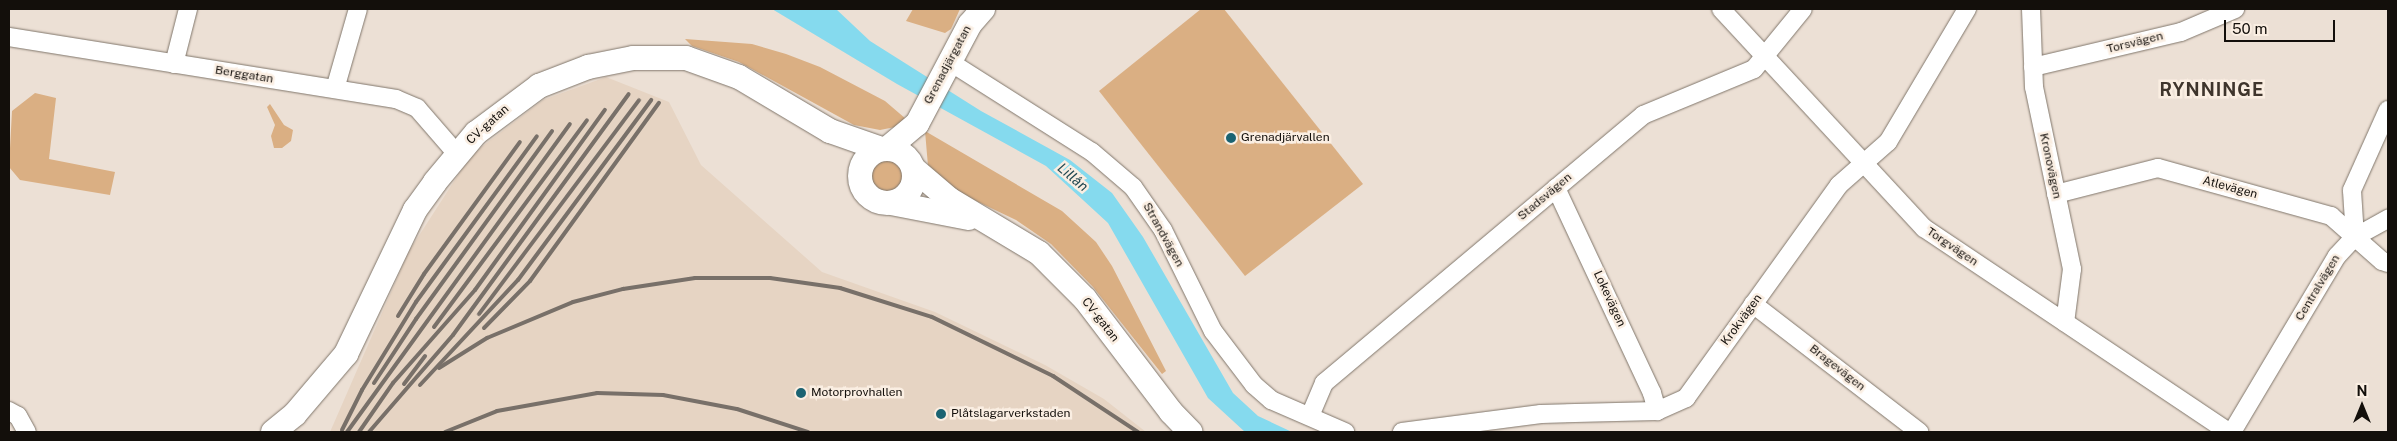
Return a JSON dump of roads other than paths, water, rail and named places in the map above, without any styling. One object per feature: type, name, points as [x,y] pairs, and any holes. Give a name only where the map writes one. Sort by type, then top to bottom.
[{"type":"street","points":[[174,64],[188,9]]},
{"type":"street","points":[[335,90],[358,9]]},
{"type":"street","name":"Grenadjärgatan","points":[[913,167],[917,124],[970,24],[983,9]]},
{"type":"street","name":"Torgvägen","points":[[1721,9],[1924,228],[2230,432]]},
{"type":"street","name":"Stadsvägen","points":[[1310,416],[1324,383],[1643,115],[1754,69],[1803,9]]},
{"type":"street","name":"Krokvägen","points":[[1402,432],[1541,414],[1657,412],[1686,398],[1839,185],[1888,142],[1967,9]]},
{"type":"street","name":"Kronovägen","points":[[2031,9],[2034,87],[2072,269],[2064,323]]},
{"type":"street","name":"Torsvägen","points":[[2033,67],[2180,32],[2235,9]]},
{"type":"street","name":"Berggatan","points":[[9,37],[396,99],[417,108],[457,154]]},
{"type":"street","name":"CV-gatan","points":[[273,432],[295,414],[346,354],[415,210],[457,154],[495,116],[539,86],[588,67],[633,58],[686,58],[712,65],[740,76],[830,131],[884,149]]},
{"type":"street","name":"Strandvägen","points":[[946,70],[1092,152],[1133,187],[1163,230],[1213,330],[1236,364],[1271,400],[1345,432]]},
{"type":"street","points":[[2388,110],[2352,190],[2354,237],[2388,219]]},
{"type":"street","name":"Grenadjärgatan","points":[[884,149],[917,124]]},
{"type":"street","name":"CV-gatan","points":[[830,131],[848,149],[860,175]]},
{"type":"street","points":[[884,149],[900,152],[913,167],[912,188],[903,198],[891,203],[876,201],[867,194],[860,175],[866,158],[884,149]]},
{"type":"street","name":"CV-gatan","points":[[913,167],[949,199],[1039,253],[1085,300],[1171,412],[1190,432]]},
{"type":"street","name":"Atlevägen","points":[[2056,194],[2158,168],[2331,216],[2354,237],[2388,262]]},
{"type":"street","name":"Lokevägen","points":[[1556,188],[1652,393],[1657,412]]},
{"type":"street","name":"CV-gatan","points":[[891,203],[992,224]]},
{"type":"street","name":"Centralvägen","points":[[2230,432],[2337,256],[2354,237]]},
{"type":"street","name":"Bragevägen","points":[[1753,304],[1919,432]]},
{"type":"street","points":[[9,411],[18,416],[27,432]]},
{"type":"water","name":"Lillån","points":[[772,9],[836,9],[870,41],[981,111],[1070,160],[1112,193],[1143,237],[1233,393],[1258,416],[1292,432],[1245,432],[1208,398],[1108,223],[1046,166],[897,84]]},
{"type":"railway","points":[[369,432],[453,335],[629,94]]},
{"type":"railway","points":[[479,314],[639,100]]},
{"type":"railway","points":[[420,385],[518,280],[651,100]]},
{"type":"railway","points":[[484,328],[530,281],[659,103]]},
{"type":"railway","points":[[359,432],[393,383],[475,290],[605,110]]},
{"type":"railway","points":[[434,327],[587,120]]},
{"type":"railway","points":[[347,432],[570,124]]},
{"type":"railway","points":[[374,383],[416,319],[552,131]]},
{"type":"railway","points":[[342,430],[362,390],[416,302],[537,136]]},
{"type":"railway","points":[[398,316],[424,274],[520,142]]},
{"type":"railway","points":[[439,368],[487,338],[573,302],[623,289],[695,278],[770,278],[840,288],[932,317],[1053,376],[1138,432]]},
{"type":"railway","points":[[404,384],[425,356]]},
{"type":"railway","points":[[445,432],[497,411],[597,393],[663,395],[737,409],[808,432]]},
{"type":"place","name":"Grenadjärvallen","points":[[1231,138]]},
{"type":"place","name":"Motorprovhallen","points":[[801,393]]},
{"type":"place","name":"Plåtslagarverkstaden","points":[[941,414]]},
{"type":"district","name":"RYNNINGE","points":[[2212,90]]}]
